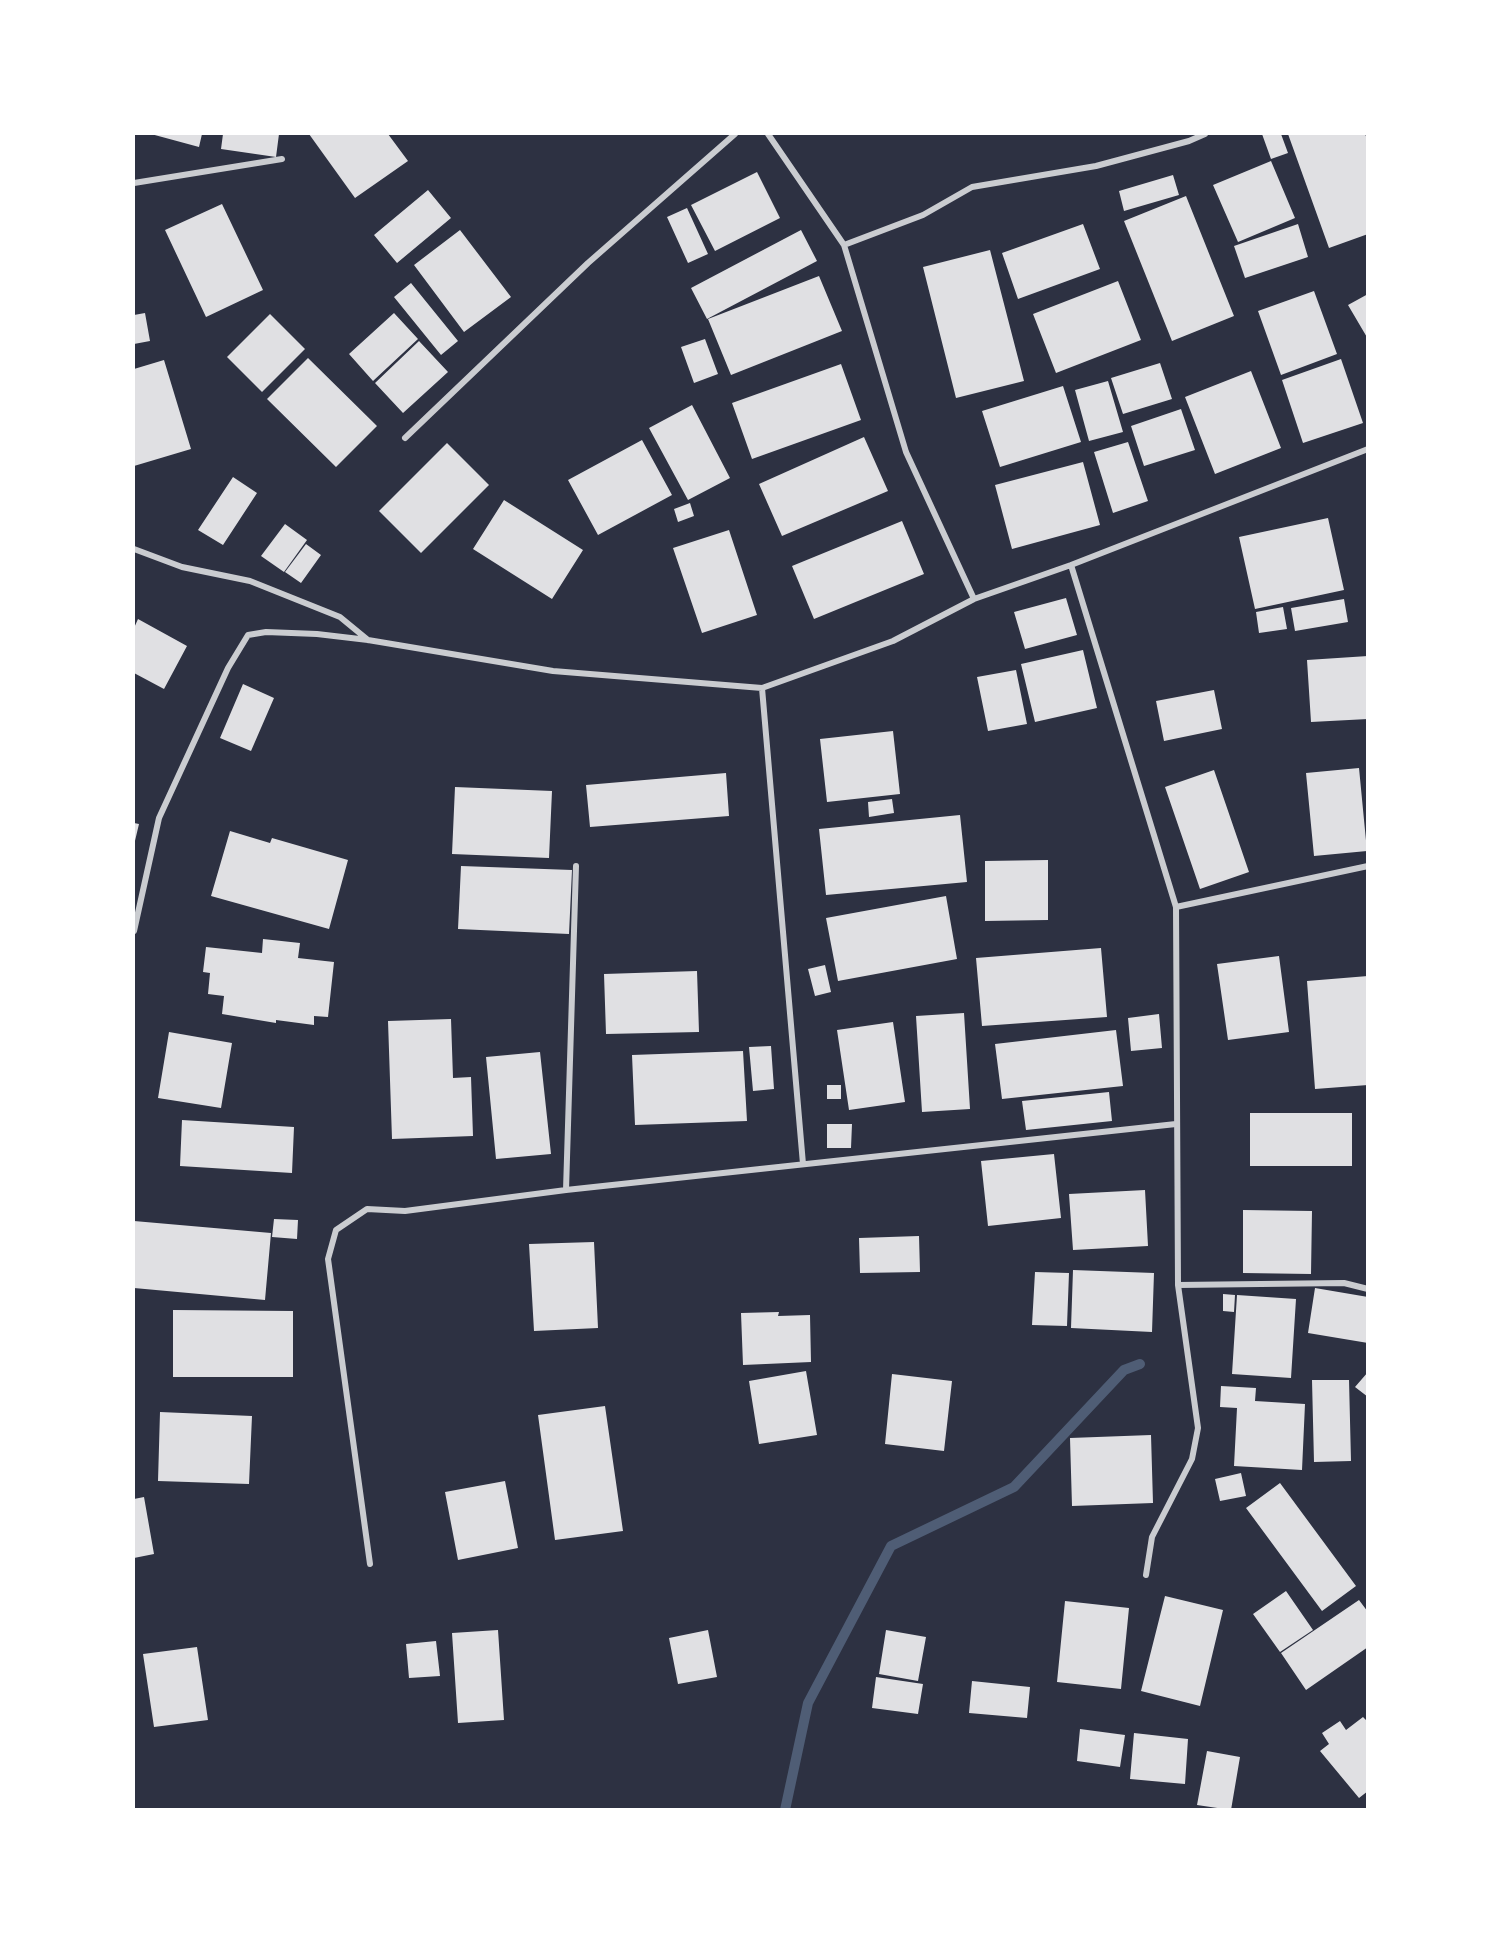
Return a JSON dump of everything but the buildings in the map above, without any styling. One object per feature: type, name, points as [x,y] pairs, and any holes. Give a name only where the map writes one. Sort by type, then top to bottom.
[{"type":"street","points":[[405,438],[588,263],[735,134]]},
{"type":"street","points":[[768,134],[844,244],[906,452],[974,599]]},
{"type":"street","points":[[844,244],[923,215],[972,188],[1096,166],[1189,141],[1204,134]]},
{"type":"street","points":[[134,183],[282,159]]},
{"type":"street","points":[[134,931],[159,818],[228,668],[248,634],[276,632],[368,640],[553,671],[762,688],[893,641],[974,599],[1071,565],[1368,449]]},
{"type":"street","points":[[134,549],[182,567],[250,581],[340,618],[368,640]]},
{"type":"street","points":[[1071,565],[1176,907],[1178,1285],[1198,1428],[1192,1459],[1152,1537],[1146,1575]]},
{"type":"street","points":[[762,688],[803,1164]]},
{"type":"street","points":[[566,1190],[576,866]]},
{"type":"street","points":[[1176,907],[1368,866]]},
{"type":"street","points":[[370,1564],[328,1258],[336,1230],[367,1209],[405,1211],[566,1190],[1176,1124]]},
{"type":"street","points":[[1178,1285],[1344,1282],[1368,1289]]},
{"type":"waterway","points":[[785,1810],[808,1703],[891,1546],[1014,1487],[1124,1370],[1140,1364]]}]
